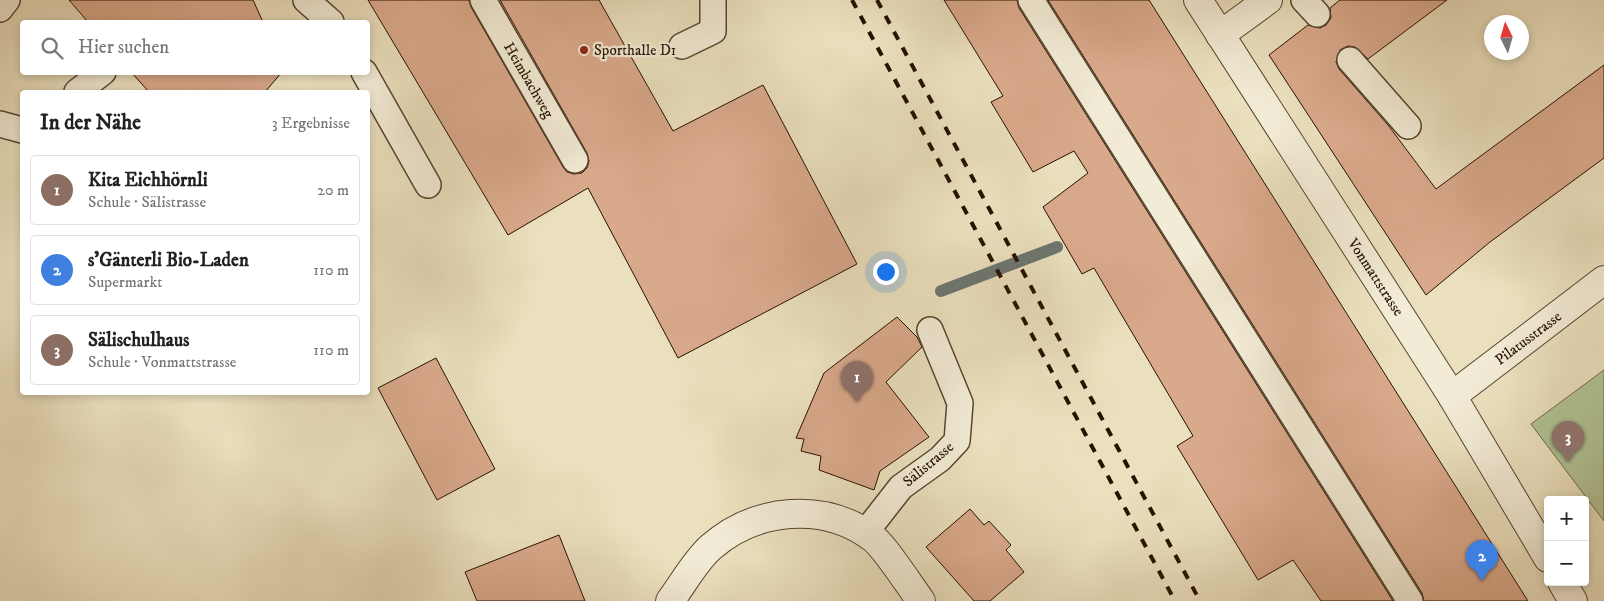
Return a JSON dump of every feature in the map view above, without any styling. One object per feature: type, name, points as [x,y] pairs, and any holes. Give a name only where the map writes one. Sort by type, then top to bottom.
[{"type":"street","name":"Vonmattstrasse","points":[[1198,0],[1452,396],[1544,551]]},
{"type":"street","points":[[1220,35],[1268,0]]},
{"type":"street","name":"Pilatusstrasse","points":[[1452,396],[1604,280]]},
{"type":"street","points":[[670,601],[710,548],[743,525],[785,513],[834,517],[874,538],[921,601]]},
{"type":"street","points":[[1564,586],[1573,601]]},
{"type":"lane","points":[[0,8],[7,0]]},
{"type":"lane","points":[[306,0],[329,20]]},
{"type":"lane","name":"Heimbachweg","points":[[483,0],[575,160]]},
{"type":"lane","points":[[682,46],[713,31],[713,0]]},
{"type":"lane","points":[[1031,0],[1410,601]]},
{"type":"lane","points":[[1350,60],[1408,126]]},
{"type":"lane","points":[[80,90],[99,75]]},
{"type":"lane","points":[[366,75],[428,184]]},
{"type":"lane","points":[[0,124],[20,129]]},
{"type":"lane","name":"Sälistrasse","points":[[865,533],[901,487],[940,459],[957,441],[960,403],[930,330]]},
{"type":"green space","points":[[1604,370],[1604,521],[1589,501],[1589,496],[1585,496],[1531,424]]},
{"type":"building","points":[[69,0],[253,0],[262,20],[86,20]]},
{"type":"building","points":[[368,0],[469,0],[471,7],[563,167],[567,172],[574,174],[582,173],[587,168],[589,161],[587,153],[500,0],[599,0],[673,131],[763,85],[857,264],[678,358],[588,188],[508,235]]},
{"type":"building","points":[[944,0],[1017,0],[1019,8],[1393,601],[1321,601],[1293,560],[1258,580],[1177,446],[1193,436],[1094,268],[1082,274],[1043,207],[1088,173],[1074,151],[1033,172],[991,102],[1003,96]]},
{"type":"building","points":[[1048,0],[1149,0],[1528,601],[1424,601],[1422,593]]},
{"type":"building","points":[[1340,0],[1447,0],[1368,59],[1355,47],[1348,46],[1340,50],[1336,62],[1339,69],[1388,125],[1436,189],[1604,65],[1604,158],[1490,242],[1426,295],[1269,55],[1308,25],[1320,28],[1326,25],[1331,18],[1330,8]]},
{"type":"building","points":[[134,75],[279,75],[267,90],[147,90]]},
{"type":"building","points":[[897,317],[917,337],[922,347],[886,382],[929,437],[880,471],[874,490],[819,470],[821,456],[801,451],[804,439],[796,438],[824,373]]},
{"type":"building","points":[[436,358],[495,469],[437,500],[378,388]]},
{"type":"building","points":[[970,509],[984,525],[989,521],[1011,545],[1006,550],[1024,572],[990,601],[974,601],[926,547]]},
{"type":"building","points":[[559,535],[585,601],[477,601],[465,572]]},
{"type":"waterway","points":[[941,291],[1057,247]]},
{"type":"railway","points":[[852,0],[1175,601]]},
{"type":"railway","points":[[877,0],[1200,601]]},
{"type":"place","name":"Sporthalle D1","points":[[584,50]]},
{"type":"place","name":"Kita Eichhörnli","points":[[857,402]]},
{"type":"place","name":"Sälischulhaus","points":[[1568,462]]},
{"type":"place","name":"s'Gänterli Bio-Laden","points":[[1482,581]]}]
